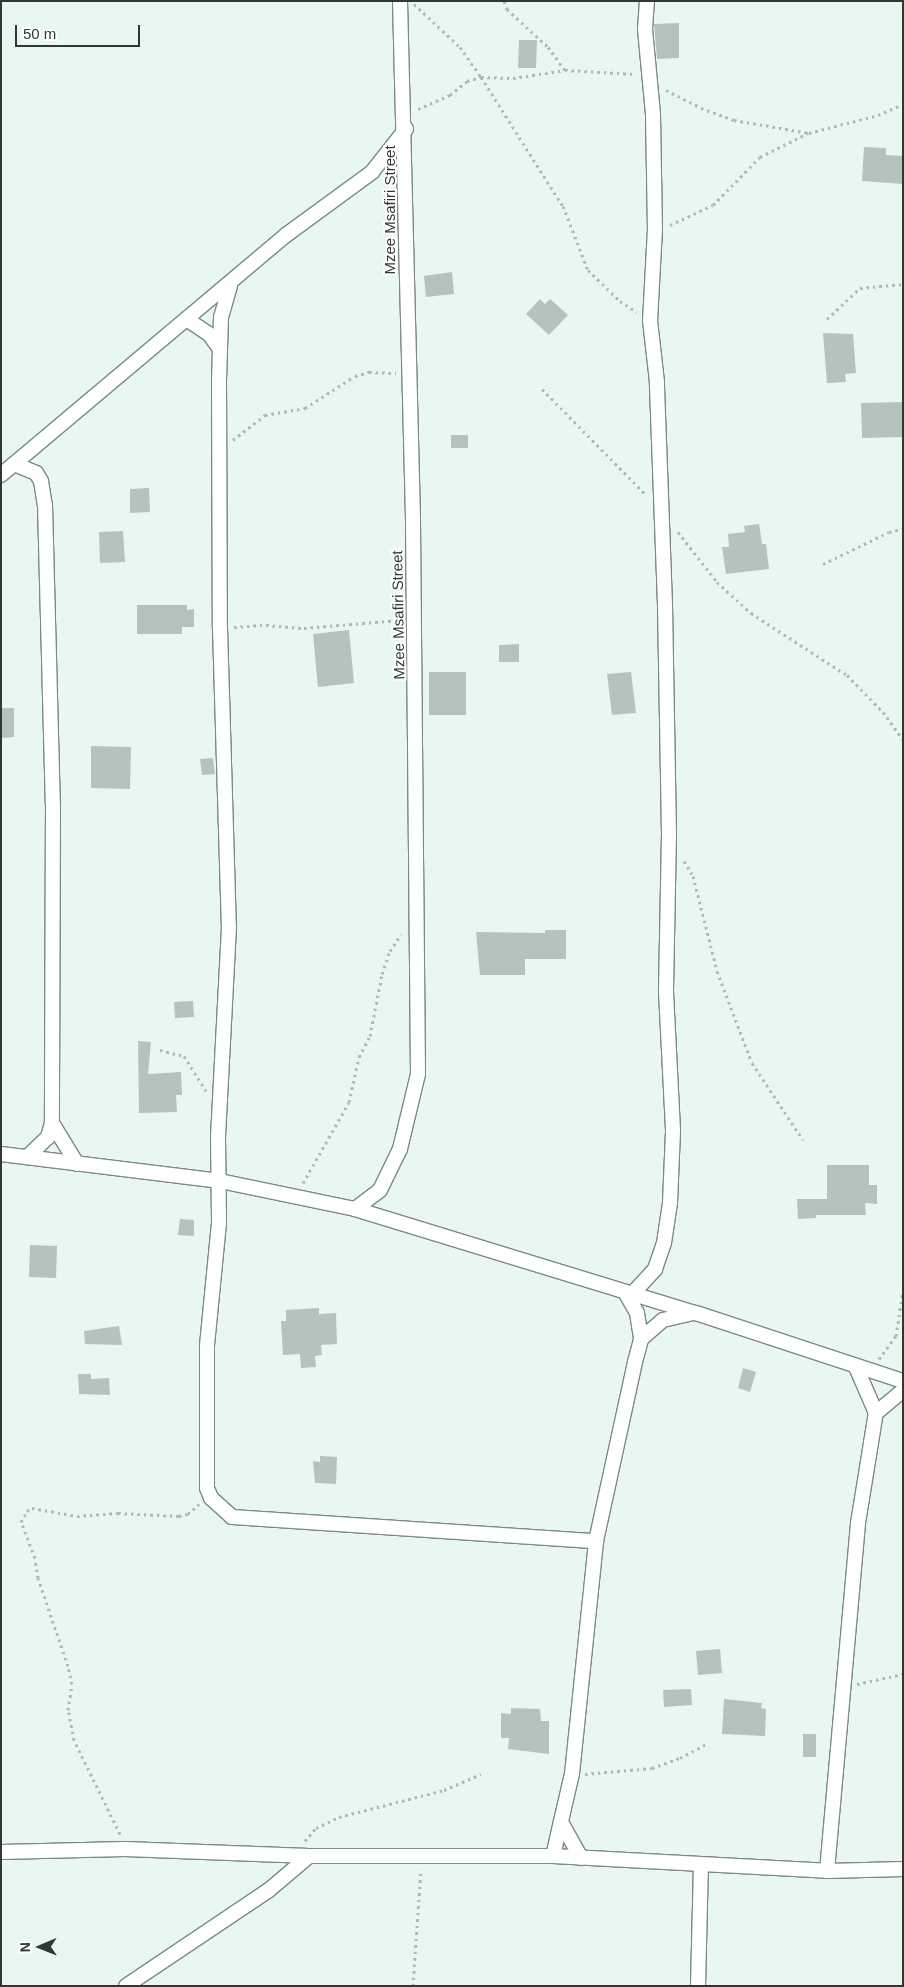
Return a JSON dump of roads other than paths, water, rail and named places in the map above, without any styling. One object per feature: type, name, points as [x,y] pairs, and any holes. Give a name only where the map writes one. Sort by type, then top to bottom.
[{"type":"street","name":"Mzee Msafiri Street","points":[[355,1209],[380,1190],[400,1149],[418,1074],[405,122],[400,1]]},
{"type":"street","points":[[629,1293],[655,1269],[664,1243],[670,1203],[673,1130],[666,990],[669,834],[657,382],[650,321],[655,230],[647,1]]},
{"type":"street","points":[[1,475],[230,286],[286,235],[372,172],[405,122]]},
{"type":"street","points":[[230,286],[221,317],[219,348],[221,449],[220,628],[230,928],[220,1098],[220,1181],[207,1346],[207,1488],[210,1498],[232,1517],[596,1541]]},
{"type":"street","points":[[188,320],[210,334],[219,348]]},
{"type":"street","points":[[14,464],[36,473],[41,481],[45,505],[53,805],[52,1123],[48,1137],[27,1156]]},
{"type":"street","points":[[52,1123],[77,1164]]},
{"type":"street","points":[[1,1154],[220,1181],[355,1209],[696,1312],[862,1369],[903,1381]]},
{"type":"street","points":[[553,1856],[572,1774],[596,1541],[641,1338],[637,1313],[629,1293]]},
{"type":"street","points":[[641,1338],[663,1320],[696,1312]]},
{"type":"street","points":[[827,1871],[858,1523],[876,1412],[862,1369]]},
{"type":"street","points":[[876,1412],[903,1390]]},
{"type":"street","points":[[561,1822],[580,1858]]},
{"type":"street","points":[[1,1852],[125,1849],[292,1856],[553,1856],[701,1866],[827,1871],[903,1869]]},
{"type":"street","points":[[126,1986],[268,1890],[309,1856]]},
{"type":"street","points":[[698,1986],[701,1866]]}]
